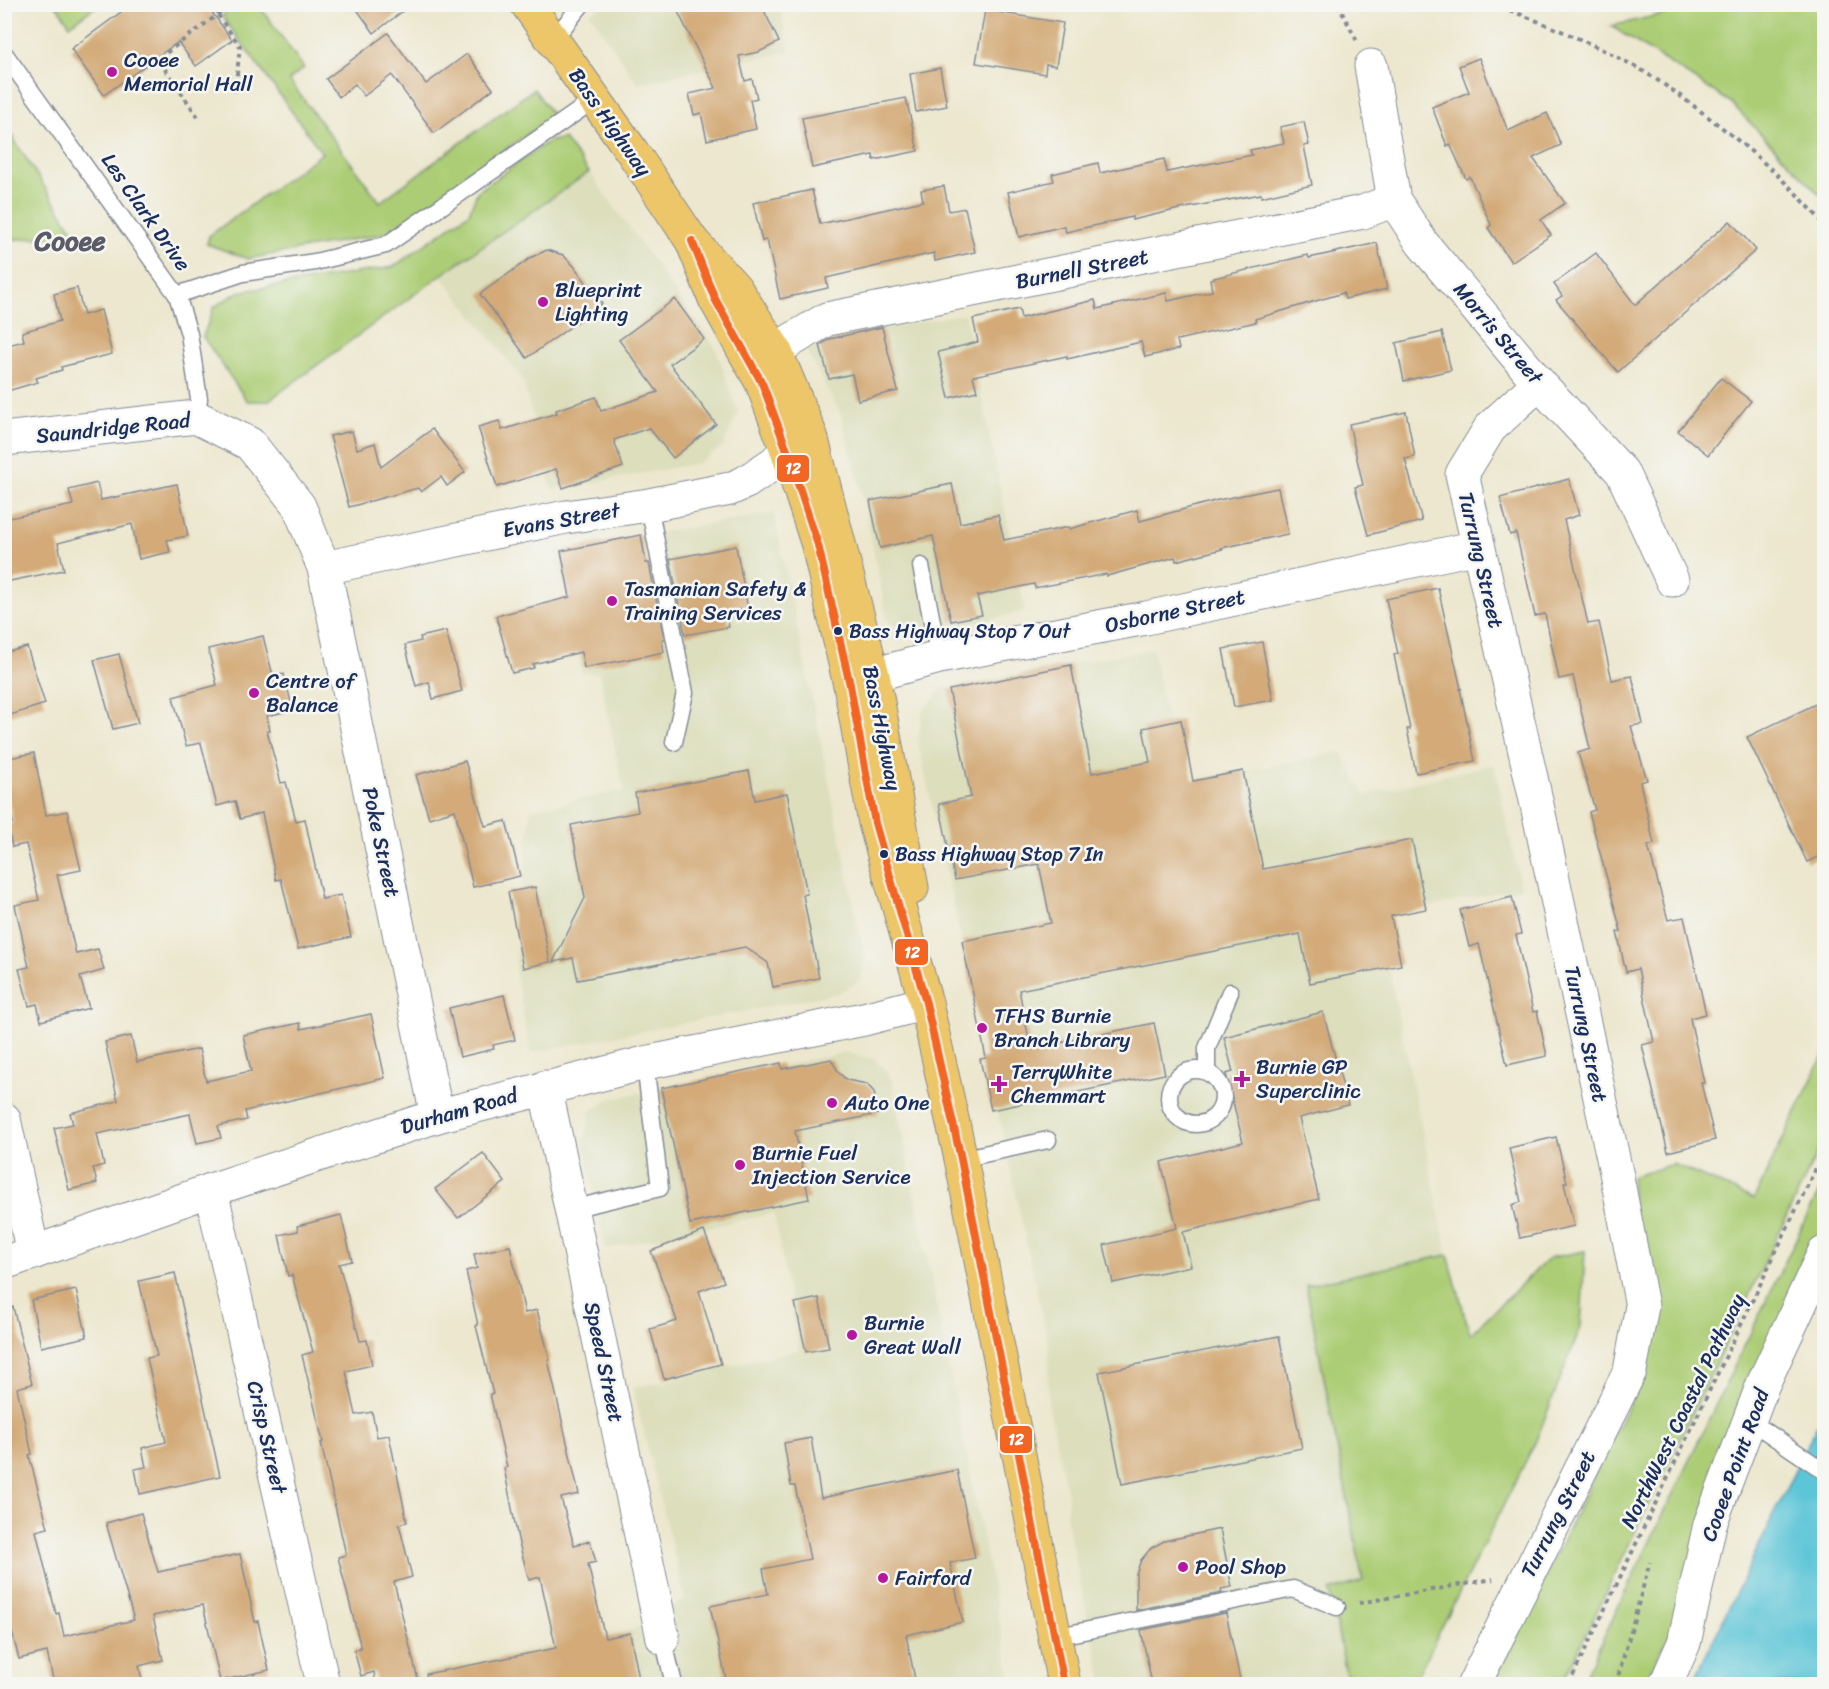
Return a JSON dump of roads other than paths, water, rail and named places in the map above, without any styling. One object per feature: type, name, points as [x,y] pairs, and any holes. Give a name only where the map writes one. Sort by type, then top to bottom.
[{"type":"highway","name":"Bass Highway","points":[[527,4],[692,241],[735,288],[775,351],[811,436],[873,675],[910,871],[926,1003]]},
{"type":"highway","name":"Bass Highway","points":[[692,241],[715,299],[762,383],[818,544],[850,686],[875,823],[926,1003],[961,1159],[1064,1684]]},
{"type":"street","name":"Morris Street","points":[[1371,66],[1394,200],[1422,243],[1539,383],[1622,472],[1672,580]]},
{"type":"street","name":"Burnell Street","points":[[775,351],[827,319],[1362,212],[1394,200]]},
{"type":"street","name":"Turrung Street","points":[[1474,1684],[1630,1371],[1642,1306],[1616,1172],[1544,837],[1462,474],[1490,429],[1539,383]]},
{"type":"street","name":"Saundridge Road","points":[[4,439],[196,417],[250,444],[299,506],[324,568]]},
{"type":"street","name":"Evans Street","points":[[324,568],[566,517],[649,505],[730,489],[746,482],[774,463],[787,450]]},
{"type":"street","name":"Osborne Street","points":[[873,675],[939,657],[1146,618],[1478,547]]},
{"type":"street","name":"Poke Street","points":[[324,568],[437,1116]]},
{"type":"street","name":"Durham Road","points":[[19,1258],[211,1190],[437,1116],[645,1063],[864,1019],[926,1003]]},
{"type":"street","name":"Speed Street","points":[[545,1087],[663,1638]]},
{"type":"street","points":[[4,1119],[19,1258]]},
{"type":"street","name":"Crisp Street","points":[[211,1190],[323,1684]]},
{"type":"street","name":"Cooee Point Road","points":[[1666,1684],[1684,1643],[1710,1524],[1763,1384],[1824,1253]]},
{"type":"lane","points":[[553,40],[582,4]]},
{"type":"lane","name":"Les Clark Drive","points":[[4,53],[177,295],[189,334],[200,399],[196,417]]},
{"type":"lane","points":[[177,295],[243,273],[315,262],[386,245],[594,100]]},
{"type":"lane","points":[[649,505],[685,693],[674,742]]},
{"type":"lane","points":[[921,566],[939,657]]},
{"type":"lane","points":[[1207,1072],[1207,1048],[1230,993]]},
{"type":"lane","points":[[572,1209],[660,1188],[645,1063]]},
{"type":"lane","points":[[961,1159],[1048,1140]]},
{"type":"lane","points":[[1749,1420],[1824,1471]]},
{"type":"lane","points":[[1054,1637],[1293,1589],[1337,1607]]},
{"type":"lane","points":[[663,1638],[674,1684]]},
{"type":"water","points":[[1824,1416],[1824,1684],[1692,1684],[1816,1427]]},
{"type":"place","name":"Cooee Memorial Hall","points":[[112,72]]},
{"type":"place","name":"Blueprint Lighting","points":[[543,302]]},
{"type":"place","name":"Tasmanian Safety & Training Services","points":[[612,601]]},
{"type":"place","name":"Bass Highway Stop 7 Out","points":[[838,631]]},
{"type":"place","name":"Centre of Balance","points":[[254,693]]},
{"type":"place","name":"Bass Highway Stop 7 In","points":[[884,854]]},
{"type":"place","name":"TFHS Burnie Branch Library","points":[[982,1028]]},
{"type":"place","name":"Burnie GP Superclinic","points":[[1242,1079]]},
{"type":"place","name":"TerryWhite Chemmart","points":[[999,1084]]},
{"type":"place","name":"Auto One","points":[[832,1103]]},
{"type":"place","name":"Burnie Fuel Injection Service","points":[[740,1165]]},
{"type":"place","name":"Burnie Great Wall","points":[[852,1335]]},
{"type":"place","name":"Pool Shop","points":[[1183,1567]]},
{"type":"place","name":"Fairford","points":[[883,1578]]},
{"type":"district","name":"Cooee","points":[[70,241]]}]
